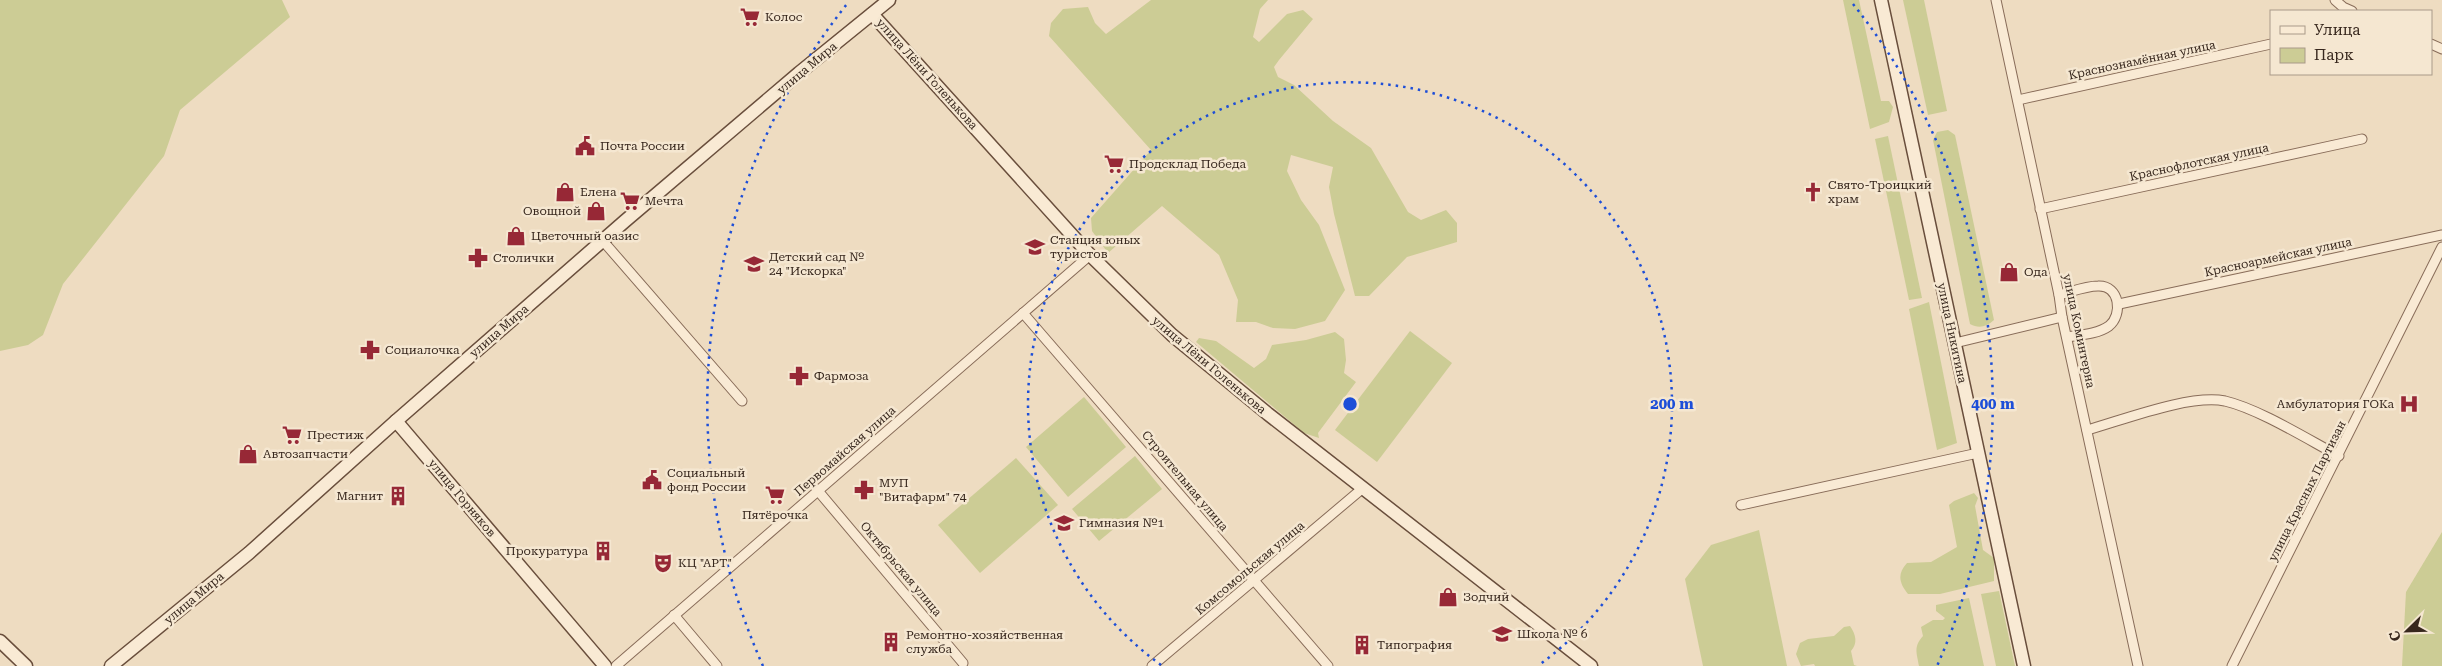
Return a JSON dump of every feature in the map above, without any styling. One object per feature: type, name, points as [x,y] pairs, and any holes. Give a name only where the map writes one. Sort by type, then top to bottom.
[{"type":"main road","name":"улица Мира","points":[[111,666],[249,553],[396,421],[604,241],[799,73],[889,0]]},
{"type":"main road","name":"улица Никитина","points":[[1881,0],[2024,666]]},
{"type":"main road","name":"улица Лёни Голенькова","points":[[872,14],[1090,255],[1181,344],[1591,666]]},
{"type":"main road","name":"улица Горняков","points":[[396,421],[605,666]]},
{"type":"main road","points":[[0,641],[26,666]]},
{"type":"street","name":"улица Коминтерна","points":[[1996,0],[2059,295],[2062,317],[2138,666]]},
{"type":"street","points":[[2335,0],[2350,10]]},
{"type":"street","name":"Краснознамённая улица","points":[[2018,100],[2270,44]]},
{"type":"street","name":"Краснофлотская улица","points":[[2040,209],[2362,139]]},
{"type":"street","name":"Красноармейская улица","points":[[2118,304],[2442,235]]},
{"type":"street","points":[[604,241],[742,401]]},
{"type":"street","name":"улица Красных Партизан","points":[[2232,666],[2339,456],[2442,247]]},
{"type":"street","name":"Первомайская улица","points":[[616,666],[819,492],[1090,255]]},
{"type":"street","points":[[2059,295],[2098,286],[2106,287],[2114,293],[2118,304],[2116,318],[2102,330],[2067,337]]},
{"type":"street","name":"Строительная улица","points":[[1023,313],[1328,666]]},
{"type":"street","points":[[1955,343],[2062,317]]},
{"type":"street","points":[[2087,430],[2180,404],[2203,400],[2223,401],[2242,406],[2339,456]]},
{"type":"street","points":[[1741,505],[1978,453]]},
{"type":"street","name":"Комсомольская улица","points":[[1152,666],[1363,488]]},
{"type":"street","name":"Октябрьская улица","points":[[819,492],[963,663]]},
{"type":"street","points":[[674,615],[717,666]]},
{"type":"green space","points":[[0,0],[282,0],[290,17],[180,110],[164,156],[63,284],[43,335],[28,345],[0,351]]},
{"type":"green space","points":[[1151,0],[1268,0],[1260,9],[1253,37],[1259,42],[1287,14],[1303,10],[1313,19],[1274,67],[1278,77],[1294,85],[1333,121],[1371,148],[1408,212],[1421,220],[1446,210],[1457,223],[1457,242],[1407,257],[1369,296],[1355,296],[1329,187],[1333,167],[1291,155],[1287,171],[1301,200],[1319,225],[1345,290],[1325,321],[1295,329],[1273,328],[1256,322],[1236,322],[1238,300],[1219,255],[1162,206],[1108,253],[1092,231],[1091,218],[1151,150],[1049,36],[1051,23],[1063,9],[1088,7],[1095,23],[1106,34]]},
{"type":"green space","points":[[1843,0],[1859,0],[1881,101],[1889,101],[1893,107],[1889,122],[1870,129]]},
{"type":"green space","points":[[1903,0],[1924,0],[1947,111],[1928,115]]},
{"type":"green space","points":[[1948,130],[1955,135],[1994,320],[1982,326],[1970,324],[1933,140],[1937,132]]},
{"type":"green space","points":[[1888,136],[1922,298],[1909,300],[1875,139]]},
{"type":"green space","points":[[1929,302],[1957,443],[1937,450],[1909,309]]},
{"type":"green space","points":[[1410,331],[1452,363],[1377,462],[1335,430]]},
{"type":"green space","points":[[1335,332],[1344,339],[1346,360],[1344,373],[1356,382],[1318,433],[1319,438],[1304,433],[1196,342],[1199,338],[1216,341],[1254,368],[1266,359],[1272,345],[1306,340]]},
{"type":"green space","points":[[1084,397],[1126,447],[1068,497],[1026,447]]},
{"type":"green space","points":[[1135,456],[1162,489],[1099,541],[1072,509]]},
{"type":"green space","points":[[1016,458],[1058,505],[980,573],[938,525]]},
{"type":"green space","points":[[1974,493],[1978,498],[1975,506],[1983,550],[1994,558],[1994,581],[1940,594],[1908,594],[1900,578],[1904,567],[1907,563],[1931,562],[1957,547],[1949,505]]},
{"type":"green space","points":[[1759,530],[1787,666],[1703,666],[1685,579],[1711,545]]},
{"type":"green space","points":[[2442,532],[2442,666],[2402,666],[2406,592]]},
{"type":"green space","points":[[1999,591],[2015,666],[1996,666],[1981,594]]},
{"type":"green space","points":[[1969,598],[1984,666],[1919,666],[1916,650],[1923,636],[1921,627],[1933,620],[1943,620],[1945,618],[1936,611],[1936,605]]},
{"type":"green space","points":[[1850,626],[1855,639],[1855,645],[1851,651],[1854,665],[1857,666],[1815,666],[1814,664],[1801,666],[1796,654],[1800,643],[1808,639],[1834,636],[1844,627]]},
{"type":"place","name":"Колос","points":[[750,17]]},
{"type":"place","name":"Почта России","points":[[585,146]]},
{"type":"place","name":"Продсклад Победа","points":[[1114,164]]},
{"type":"place","name":"Елена","points":[[565,192]]},
{"type":"place","name":"Свято-Троицкий храм","points":[[1813,192]]},
{"type":"place","name":"Мечта","points":[[630,201]]},
{"type":"place","name":"Овощной","points":[[596,211]]},
{"type":"place","name":"Цветочный оазис","points":[[516,236]]},
{"type":"place","name":"Станция юных туристов","points":[[1035,247]]},
{"type":"place","name":"Столички","points":[[478,258]]},
{"type":"place","name":"Детский сад № 24 \"Искорка\"","points":[[754,264]]},
{"type":"place","name":"Ода","points":[[2009,272]]},
{"type":"place","name":"Социалочка","points":[[370,350]]},
{"type":"place","name":"Фармоза","points":[[799,376]]},
{"type":"place","name":"Амбулатория ГОКа","points":[[2409,404]]},
{"type":"place","name":"Престиж","points":[[292,435]]},
{"type":"place","name":"Автозапчасти","points":[[248,454]]},
{"type":"place","name":"Социальный фонд России","points":[[652,480]]},
{"type":"place","name":"МУП \"Витафарм\" 74","points":[[864,490]]},
{"type":"place","name":"Пятёрочка","points":[[775,495]]},
{"type":"place","name":"Магнит","points":[[398,496]]},
{"type":"place","name":"Гимназия №1","points":[[1064,523]]},
{"type":"place","name":"Прокуратура","points":[[603,551]]},
{"type":"place","name":"КЦ \"АРТ\"","points":[[663,563]]},
{"type":"place","name":"Зодчий","points":[[1448,597]]},
{"type":"place","name":"Школа № 6","points":[[1502,634]]},
{"type":"place","name":"Ремонтно-хозяйственная служба","points":[[891,642]]},
{"type":"place","name":"Типография","points":[[1362,645]]}]
